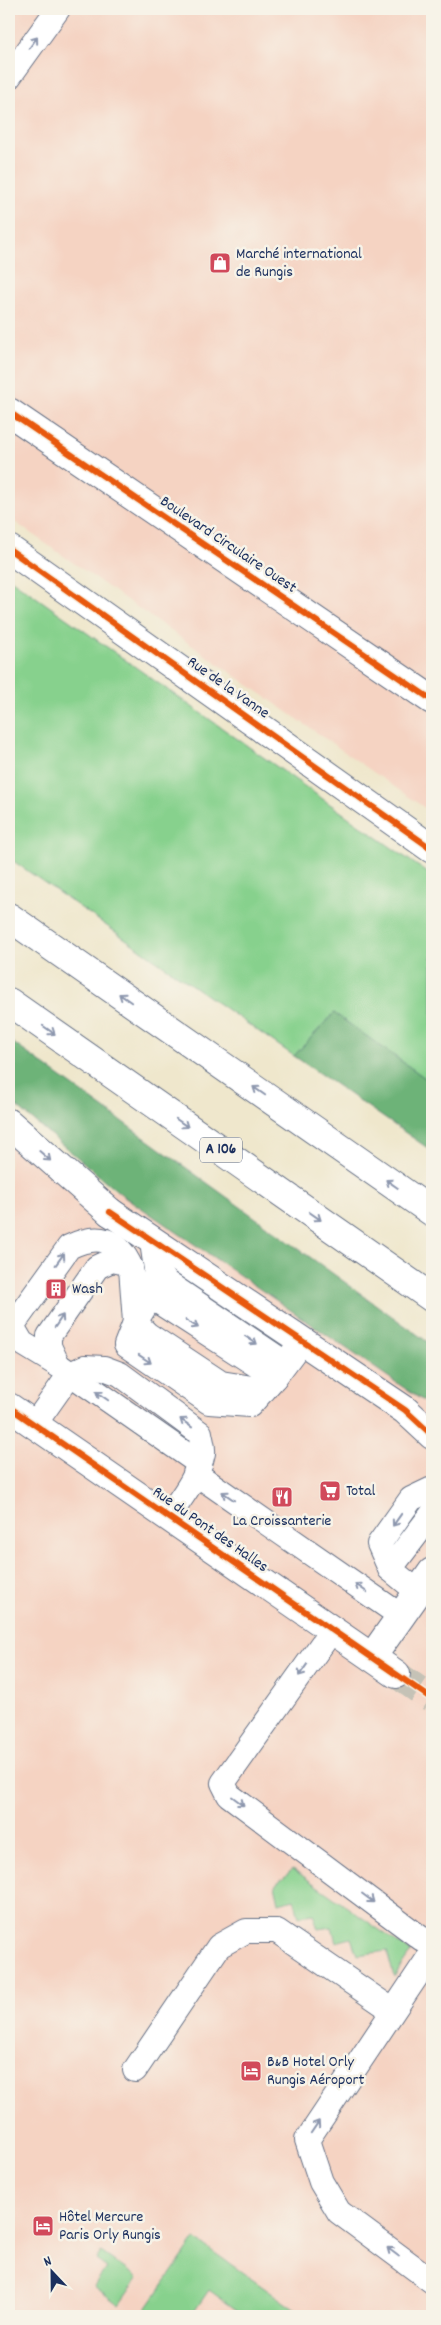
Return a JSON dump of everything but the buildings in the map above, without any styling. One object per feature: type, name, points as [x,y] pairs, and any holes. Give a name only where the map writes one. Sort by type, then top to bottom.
[{"type":"main road","name":"Boulevard Circulaire Ouest","points":[[9,412],[432,700]]},
{"type":"main road","name":"Rue de la Vanne","points":[[9,549],[432,849]]},
{"type":"main road","points":[[9,917],[432,1212]]},
{"type":"main road","name":"A 106","points":[[9,1002],[432,1298]]},
{"type":"main road","points":[[9,1123],[110,1212],[152,1242],[405,1410],[432,1435]]},
{"type":"main road","name":"Rue du Pont des Halles","points":[[9,1408],[396,1674]]},
{"type":"main road","points":[[372,1657],[425,1582]]},
{"type":"lane","points":[[9,77],[58,9]]},
{"type":"lane","points":[[9,398],[46,438]]},
{"type":"lane","points":[[135,1322],[131,1268],[126,1255],[117,1246],[97,1238],[69,1247],[11,1328],[22,1343],[64,1370],[401,1616]]},
{"type":"lane","points":[[152,1242],[156,1269],[151,1297],[135,1322],[126,1345],[209,1402],[250,1405],[275,1377],[302,1341]]},
{"type":"lane","points":[[64,1370],[49,1346],[49,1336],[97,1266],[112,1260],[122,1262],[131,1268]]},
{"type":"lane","points":[[156,1269],[167,1283],[275,1377]]},
{"type":"lane","points":[[151,1297],[275,1377]]},
{"type":"lane","points":[[34,1426],[64,1370]]},
{"type":"lane","points":[[168,1517],[188,1488],[197,1468]]},
{"type":"lane","points":[[425,1582],[390,1569],[379,1544],[411,1499],[432,1489]]},
{"type":"lane","points":[[390,1569],[432,1514]]},
{"type":"lane","points":[[332,1630],[223,1783],[229,1795],[422,1939],[432,1940]]},
{"type":"lane","points":[[134,2070],[219,1946],[246,1931],[277,1930],[392,2010]]},
{"type":"lane","points":[[432,1953],[306,2140],[322,2182],[339,2212],[432,2282]]},
{"type":"shaded area","name":"Marché international de Rungis","points":[[9,9],[432,9],[432,813],[9,518]]},
{"type":"shaded area","points":[[9,1135],[121,1194],[432,1407],[432,2316],[9,2316]]},
{"type":"green space","points":[[9,578],[432,876],[432,1083],[334,1013],[294,1056],[9,858],[9,804],[13,797],[9,794]]},
{"type":"green space","points":[[334,1013],[432,1083],[432,1151],[294,1056]]},
{"type":"green space","points":[[9,1040],[432,1345],[432,1407],[121,1194],[9,1100]]},
{"type":"green space","points":[[293,1869],[411,1952],[394,1977],[387,1951],[357,1955],[351,1938],[336,1942],[332,1927],[318,1929],[313,1914],[299,1916],[294,1899],[279,1903],[275,1885]]},
{"type":"green space","points":[[195,2239],[304,2316],[245,2316],[209,2290],[191,2316],[141,2316]]},
{"type":"green space","points":[[101,2252],[138,2278],[119,2305],[94,2286],[107,2268],[96,2260]]},
{"type":"tunnel","points":[[396,1674],[432,1699]]},
{"type":"cycle path","points":[[9,412],[432,700]]},
{"type":"cycle path","points":[[9,549],[432,849]]},
{"type":"cycle path","points":[[110,1212],[405,1410],[432,1435]]},
{"type":"cycle path","points":[[9,1407],[432,1699]]},
{"type":"place","name":"Marché international de Rungis","points":[[220,263]]},
{"type":"place","name":"Wash","points":[[56,1289]]},
{"type":"place","name":"Total","points":[[330,1491]]},
{"type":"place","name":"La Croissanterie","points":[[282,1497]]},
{"type":"place","name":"B&B Hotel Orly Rungis Aéroport","points":[[251,2071]]},
{"type":"place","name":"Hôtel Mercure Paris Orly Rungis","points":[[43,2226]]}]
